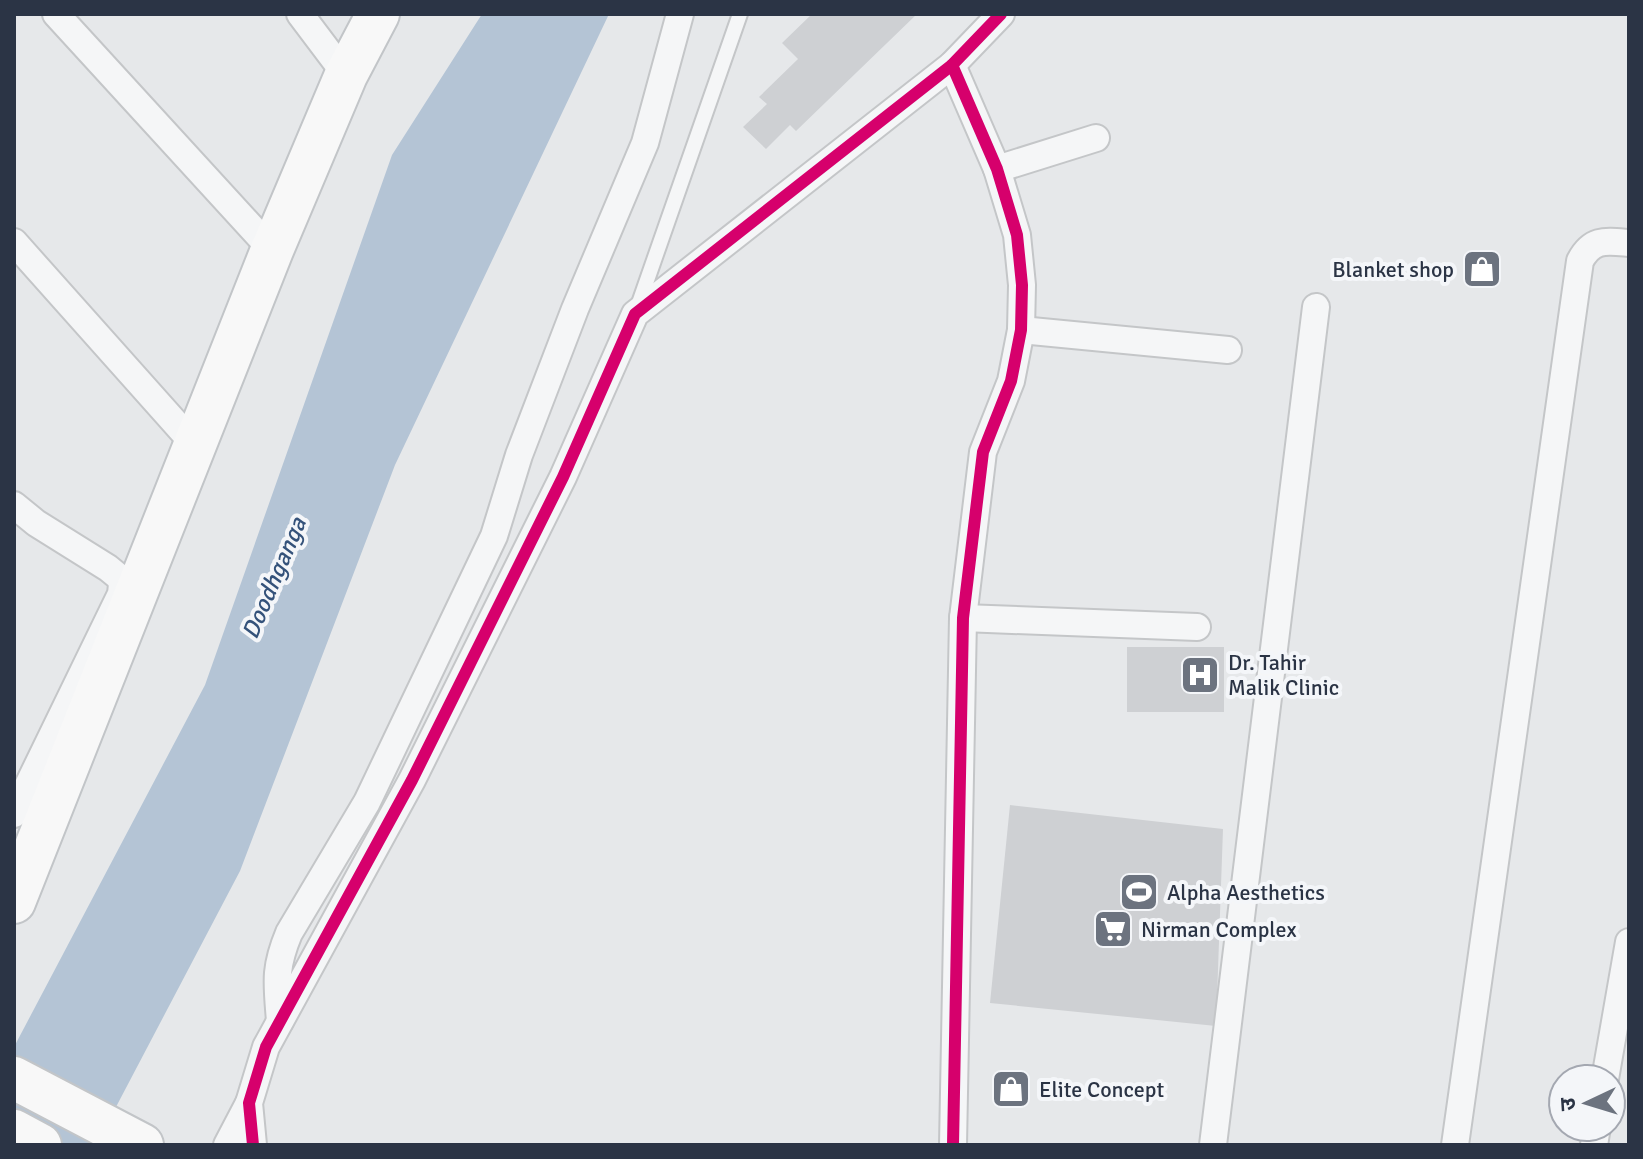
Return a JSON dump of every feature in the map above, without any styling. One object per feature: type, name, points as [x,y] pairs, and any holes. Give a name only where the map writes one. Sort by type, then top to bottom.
[{"type":"main road","points":[[14,902],[272,250],[346,75],[378,14]]},
{"type":"main road","points":[[14,1078],[142,1145]]},
{"type":"main road","points":[[14,1131],[40,1145]]},
{"type":"street","points":[[56,14],[272,250]]},
{"type":"street","points":[[300,14],[346,75]]},
{"type":"street","points":[[280,1021],[276,971],[279,955],[367,802],[494,536],[519,455],[575,309],[645,143],[680,14]]},
{"type":"street","points":[[227,1145],[249,1103],[266,1047],[419,766],[563,477],[635,314],[952,65],[1001,14]]},
{"type":"street","points":[[952,65],[997,169],[1017,235],[1022,285],[1021,330],[1011,381],[983,452],[963,618],[953,1145]]},
{"type":"street","points":[[997,169],[1096,138]]},
{"type":"street","points":[[14,242],[195,445]]},
{"type":"street","points":[[1455,1145],[1580,261],[1586,250],[1595,243],[1629,243]]},
{"type":"street","points":[[1213,1145],[1316,307]]},
{"type":"street","points":[[1021,330],[1228,350]]},
{"type":"street","points":[[14,505],[36,523],[108,568],[122,584],[121,594],[14,814]]},
{"type":"street","points":[[963,618],[1197,627]]},
{"type":"street","points":[[1608,1063],[1629,942]]},
{"type":"street","points":[[249,1103],[253,1145]]},
{"type":"lane","points":[[635,314],[740,14]]},
{"type":"water","name":"Doodhganga","points":[[482,14],[609,14],[395,465],[240,871],[96,1145],[14,1145],[14,1047],[205,685],[392,155]]},
{"type":"building","points":[[812,14],[917,14],[796,131],[790,125],[766,149],[743,127],[767,104],[759,97],[798,59],[782,43]]},
{"type":"building","points":[[1127,647],[1224,647],[1224,712],[1127,712]]},
{"type":"building","points":[[1010,805],[1223,829],[1216,1026],[990,1003]]},
{"type":"cycle path","points":[[253,1145],[249,1103],[266,1047],[412,780],[563,477],[635,314],[952,65],[1001,14]]},
{"type":"cycle path","points":[[952,65],[997,169],[1017,235],[1022,285],[1021,330],[1011,381],[983,452],[963,618],[953,1145]]},
{"type":"place","name":"Blanket shop","points":[[1482,269]]},
{"type":"place","name":"Dr. Tahir Malik Clinic","points":[[1200,675]]},
{"type":"place","name":"Alpha Aesthetics","points":[[1139,892]]},
{"type":"place","name":"Nirman Complex","points":[[1113,929]]},
{"type":"place","name":"Elite Concept","points":[[1011,1089]]}]
